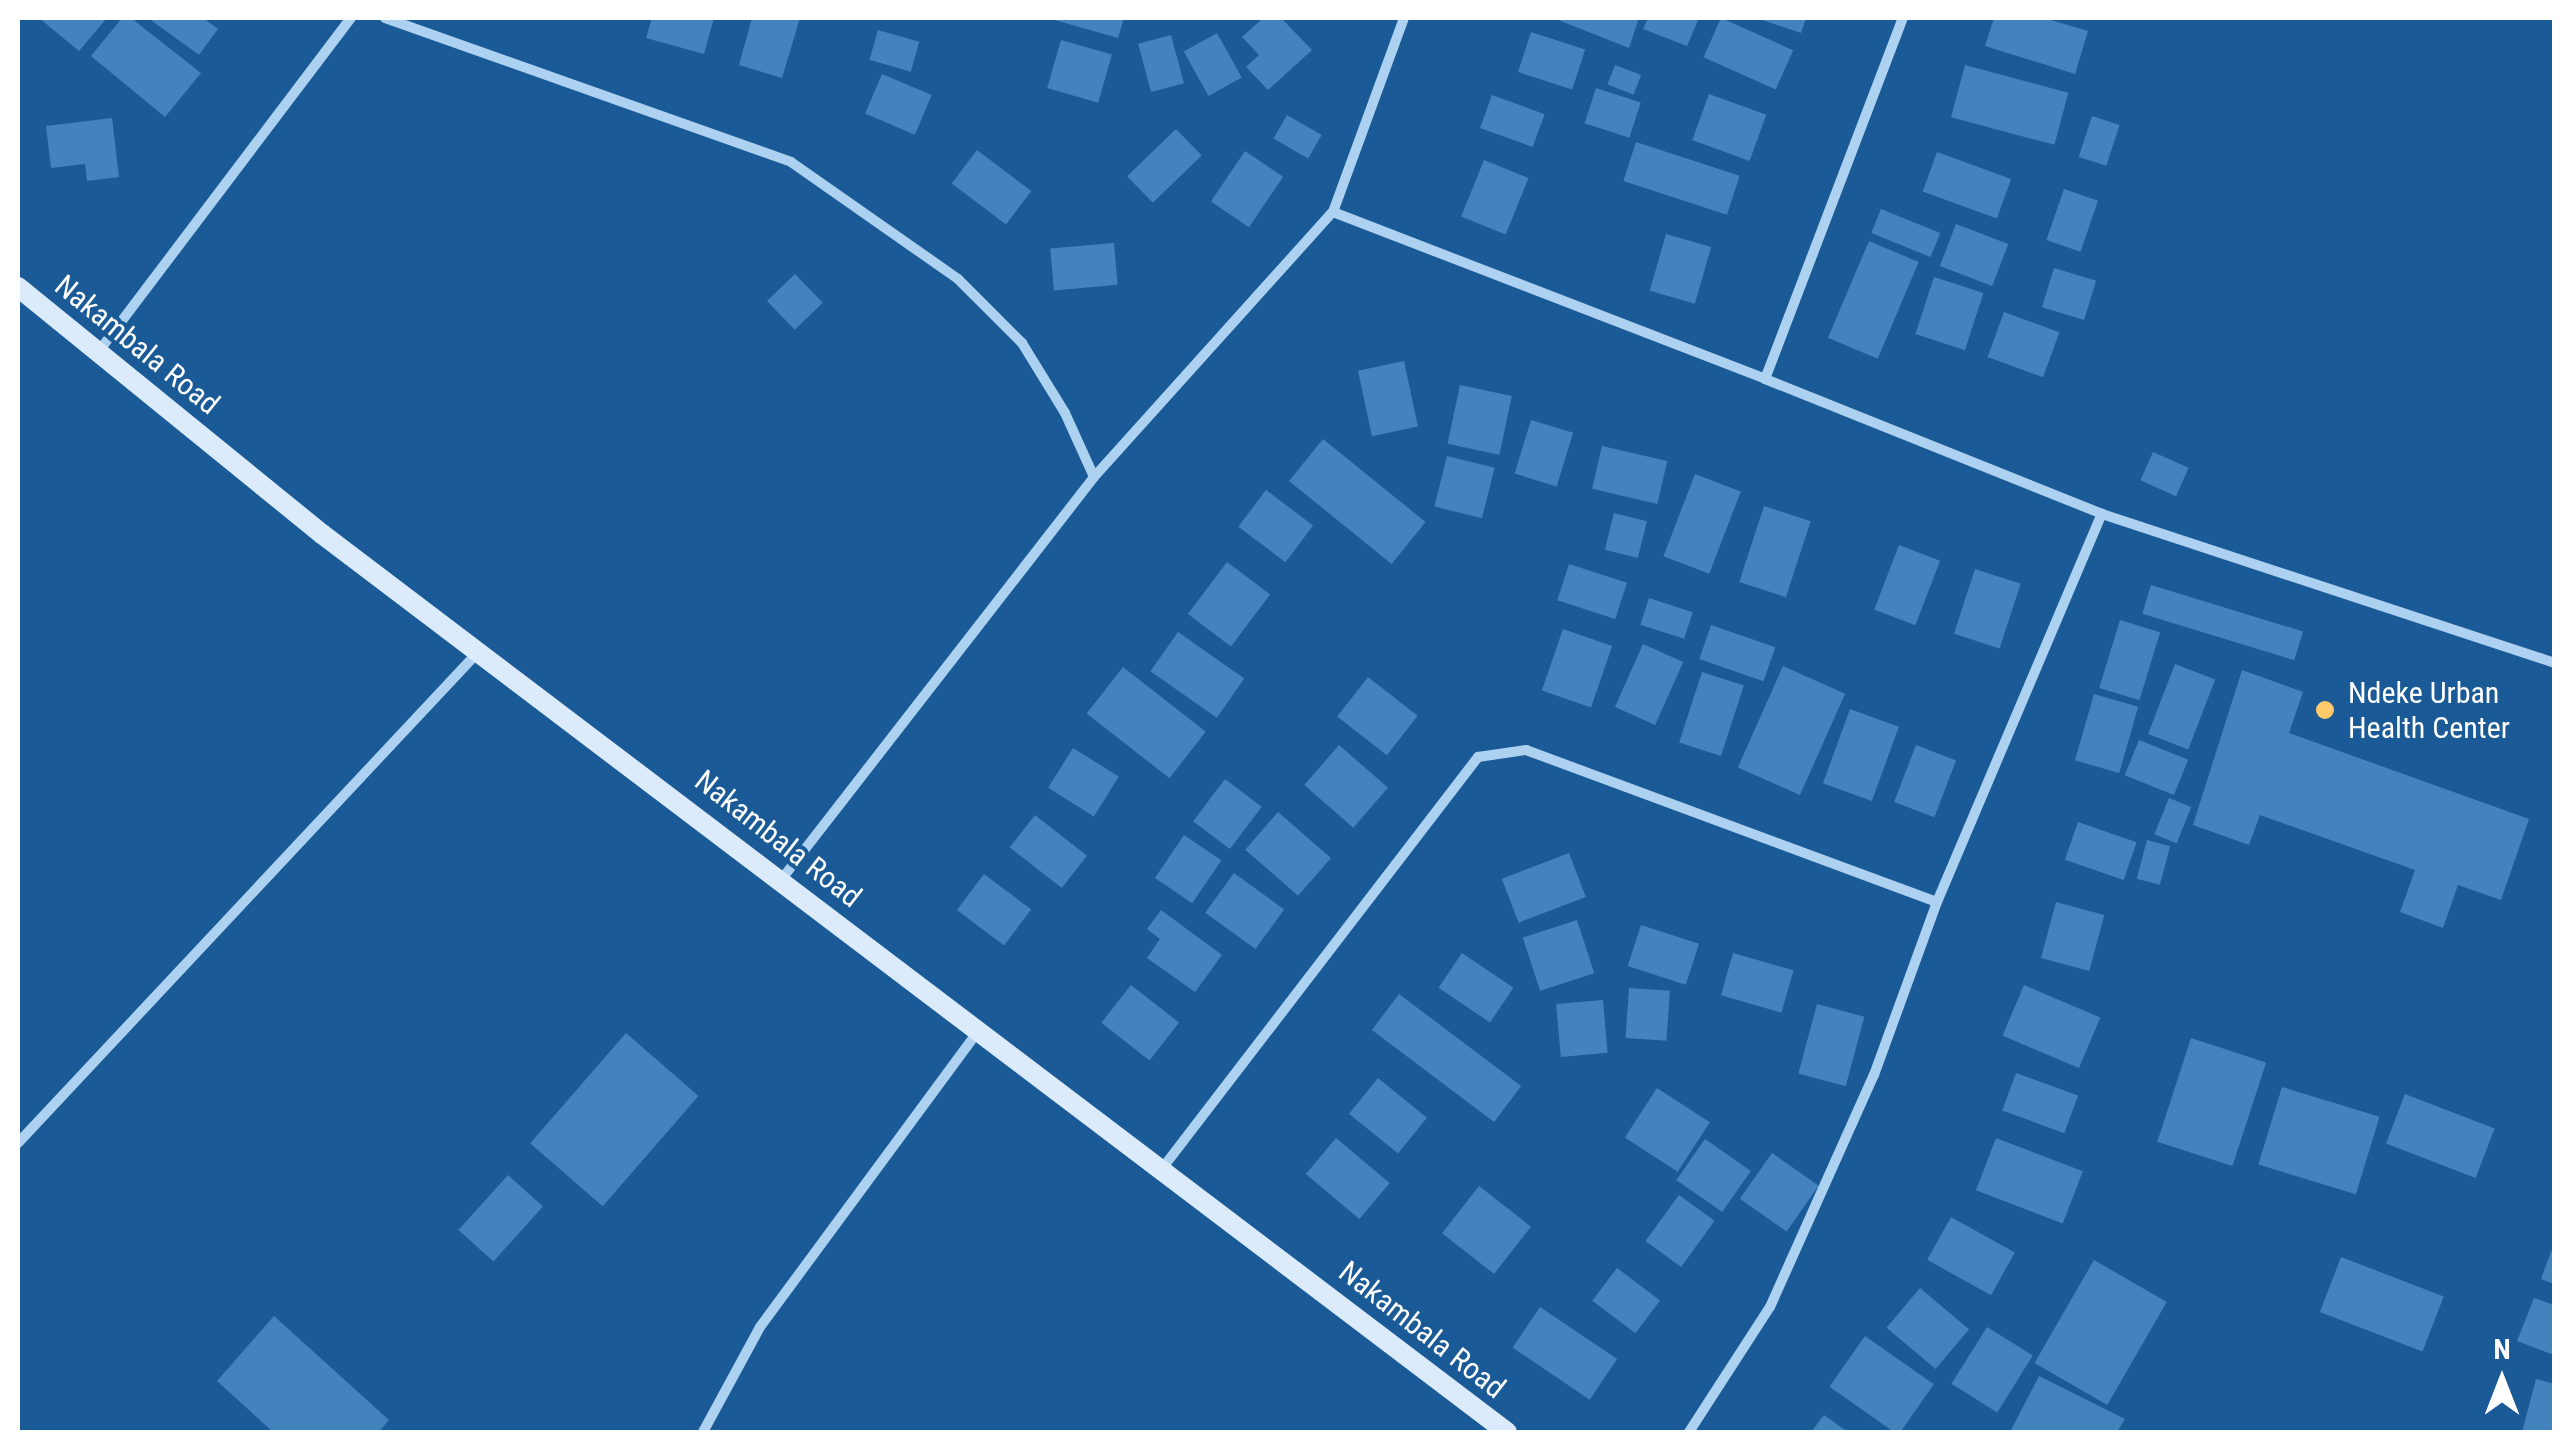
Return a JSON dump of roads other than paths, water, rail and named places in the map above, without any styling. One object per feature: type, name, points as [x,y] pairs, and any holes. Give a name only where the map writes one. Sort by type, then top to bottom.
[{"type":"main road","name":"Nakambala Road","points":[[18,287],[322,534],[1507,1432]]},
{"type":"street","points":[[99,351],[351,18]]},
{"type":"street","points":[[386,18],[791,162],[958,279],[1022,343],[1066,413],[1094,477]]},
{"type":"street","points":[[782,880],[1094,477],[1334,212],[1404,18]]},
{"type":"street","points":[[1765,379],[1904,18]]},
{"type":"street","points":[[1334,212],[2102,514],[2554,663]]},
{"type":"street","points":[[1689,1432],[1770,1307],[1874,1075],[1937,902],[2102,514]]},
{"type":"street","points":[[18,1143],[480,650]]},
{"type":"street","points":[[1160,1171],[1478,758],[1526,750],[1937,902]]},
{"type":"street","points":[[703,1432],[760,1327],[978,1030]]},
{"type":"place","name":"Ndeke Urban Health Center","points":[[2325,710]]}]
